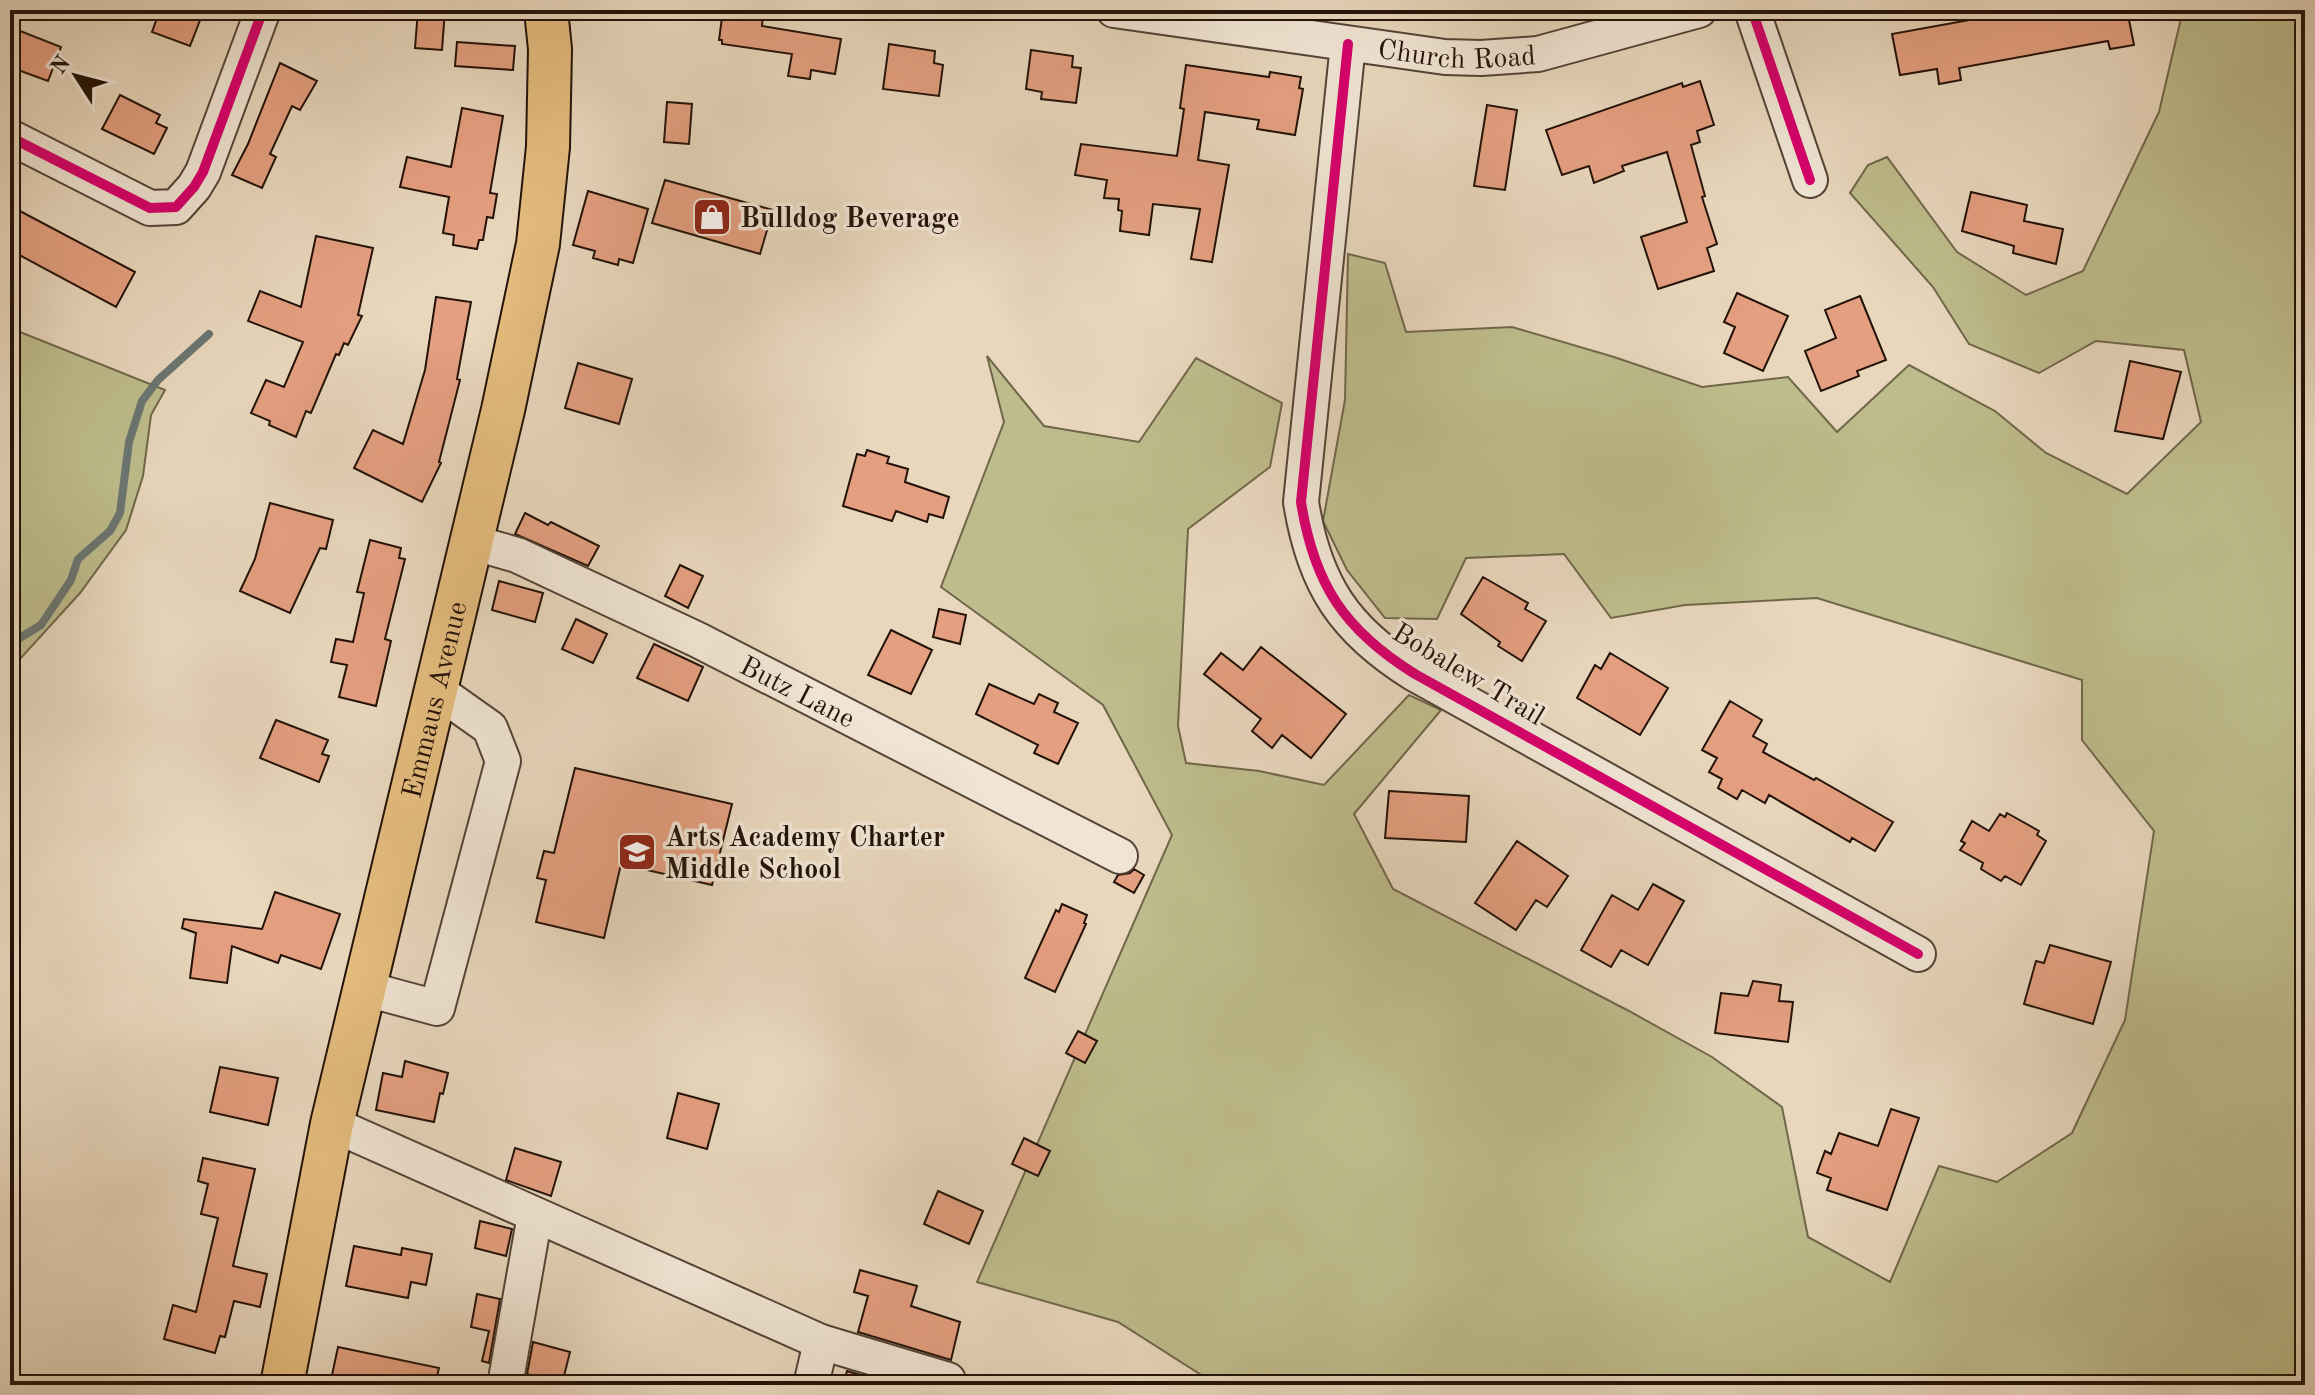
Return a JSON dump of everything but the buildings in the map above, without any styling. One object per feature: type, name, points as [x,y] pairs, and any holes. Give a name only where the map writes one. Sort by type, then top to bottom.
[{"type":"main road","name":"Emmaus Avenue","points":[[282,1385],[332,1124],[471,542],[538,244],[548,147],[550,49],[546,10]]},
{"type":"street","points":[[10,137],[150,208],[176,207],[203,172],[263,10]]},
{"type":"street","name":"Church Road","points":[[1114,10],[1445,57],[1481,58],[1538,54],[1699,10]]},
{"type":"street","points":[[1752,10],[1810,180]]},
{"type":"street","name":"Bobalew Trail","points":[[1348,44],[1301,502],[1307,539],[1319,574],[1338,606],[1362,635],[1390,659],[1918,954]]},
{"type":"street","name":"Butz Lane","points":[[471,542],[517,555],[698,640],[1120,856]]},
{"type":"street","points":[[363,988],[437,1008],[503,761],[490,728],[435,689]]},
{"type":"street","points":[[332,1124],[821,1342],[948,1380]]},
{"type":"street","points":[[505,1385],[535,1215]]},
{"type":"street","points":[[811,1385],[821,1342]]},
{"type":"shaded area","points":[[2183,10],[2305,10],[2305,1385],[1217,1385],[1118,1322],[977,1282],[1172,835],[1103,705],[941,587],[1004,422],[987,356],[1044,426],[1139,442],[1196,358],[1282,403],[1270,467],[1188,529],[1178,726],[1186,763],[1259,771],[1324,785],[1409,695],[1441,710],[1354,814],[1393,889],[1712,1057],[1782,1107],[1808,1237],[1890,1282],[1939,1166],[1997,1182],[2072,1133],[2125,1020],[2154,831],[2082,740],[2082,680],[1817,598],[1685,605],[1611,618],[1564,554],[1466,558],[1437,619],[1385,618],[1347,570],[1323,521],[1345,400],[1348,254],[1385,263],[1406,332],[1512,327],[1702,387],[1788,377],[1837,432],[1909,365],[1995,411],[2046,453],[2127,494],[2201,422],[2184,350],[2096,341],[2039,373],[1969,344],[1933,287],[1850,193],[1868,165],[1887,157],[1957,252],[2026,295],[2083,271],[2159,112]]},
{"type":"shaded area","points":[[10,328],[165,390],[151,415],[143,476],[126,530],[80,593],[10,670]]},
{"type":"waterway","points":[[10,644],[41,625],[71,580],[78,559],[110,531],[120,513],[129,442],[142,401],[158,380],[209,334]]},
{"type":"cycle path","points":[[10,137],[150,208],[176,207],[203,172],[263,10]]},
{"type":"cycle path","points":[[1752,10],[1810,180]]},
{"type":"cycle path","points":[[1348,44],[1301,502],[1314,557],[1336,602],[1369,640],[1415,674],[1918,954]]},
{"type":"place","name":"Bulldog Beverage","points":[[712,217]]},
{"type":"place","name":"Arts Academy Charter Middle School","points":[[637,852]]}]
